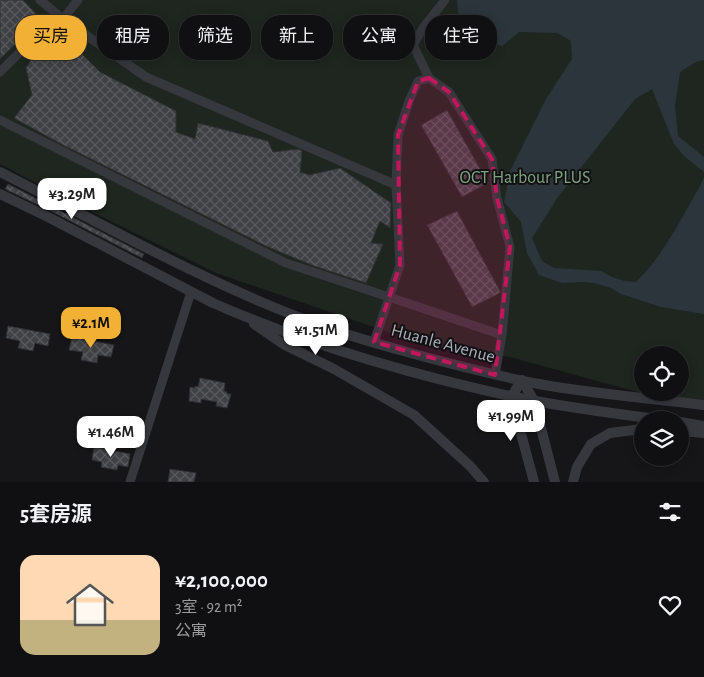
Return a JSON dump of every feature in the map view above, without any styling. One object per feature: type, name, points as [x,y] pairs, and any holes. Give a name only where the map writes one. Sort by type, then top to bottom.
[{"type":"street","points":[[40,0],[57,15]]},
{"type":"street","points":[[67,15],[78,0]]},
{"type":"street","points":[[445,0],[423,28],[413,45],[428,78],[449,92],[492,159],[497,198],[510,247],[502,335],[495,374]]},
{"type":"street","points":[[87,36],[146,77],[396,185]]},
{"type":"street","points":[[0,72],[15,57]]},
{"type":"street","points":[[374,342],[400,265],[396,185],[398,135],[418,81],[428,78]]},
{"type":"street","points":[[0,120],[286,263],[502,335]]},
{"type":"street","name":"Huanle Avenue","points":[[0,172],[215,282],[347,335],[446,362],[540,384],[704,406]]},
{"type":"street","name":"Huanle Avenue","points":[[0,194],[191,292],[241,315],[355,356],[441,380],[510,396],[634,416]]},
{"type":"street","points":[[130,482],[191,292]]},
{"type":"street","points":[[241,315],[283,344],[334,369],[414,415],[470,466],[484,482]]},
{"type":"street","points":[[441,380],[446,362]]},
{"type":"street","points":[[534,482],[520,426],[510,396],[522,380],[534,401],[555,482]]},
{"type":"street","points":[[617,414],[618,395]]},
{"type":"street","points":[[689,424],[704,426]]},
{"type":"street","points":[[574,482],[577,467],[591,444],[610,433],[634,430]]},
{"type":"street","points":[[689,432],[704,433]]},
{"type":"highlighted area","points":[[429,78],[449,92],[492,159],[497,198],[510,247],[495,375],[374,342],[400,265],[398,135],[418,81]]},
{"type":"green space","name":"OCT Harbour PLUS","points":[[0,0],[704,0],[704,402],[689,400],[689,346],[634,346],[634,391],[510,357],[432,347],[216,273],[68,200],[0,164]]},
{"type":"shaded area","points":[[457,0],[704,0],[704,60],[696,62],[680,72],[675,106],[678,136],[704,157],[704,172],[684,156],[674,144],[652,89],[635,99],[558,197],[532,238],[542,261],[554,268],[601,271],[612,277],[636,282],[655,261],[671,237],[704,177],[704,314],[661,307],[594,283],[562,283],[539,275],[527,253],[521,222],[504,202],[510,171],[546,99],[572,59],[571,41],[557,33],[519,32],[502,46],[497,45],[497,15],[459,15]]},
{"type":"building","points":[[0,0],[23,0],[37,15],[15,15],[15,44],[0,59]]},
{"type":"building","points":[[87,59],[100,72],[176,111],[176,132],[195,139],[198,123],[268,141],[273,152],[298,149],[302,151],[300,172],[309,175],[340,168],[391,203],[390,228],[380,221],[371,243],[383,244],[366,283],[314,266],[266,246],[63,145],[14,118],[32,95],[26,68],[31,60]]},
{"type":"building","points":[[447,110],[488,183],[462,197],[421,125]]},
{"type":"building","points":[[8,184],[144,254],[142,258],[5,189]]},
{"type":"building","points":[[457,211],[500,291],[500,293],[472,307],[427,225]]},
{"type":"building","points":[[8,326],[50,334],[48,346],[35,343],[33,351],[18,348],[20,341],[6,338]]},
{"type":"building","points":[[72,337],[114,345],[111,357],[98,355],[97,363],[81,360],[83,352],[69,350]]},
{"type":"building","points":[[200,378],[225,383],[224,391],[227,394],[231,394],[227,408],[216,406],[217,402],[201,399],[201,403],[189,401],[190,387],[198,387]]},
{"type":"building","points":[[94,447],[130,454],[128,467],[118,465],[117,470],[101,467],[102,462],[92,460]]},
{"type":"building","points":[[170,469],[196,473],[194,482],[168,482]]}]
